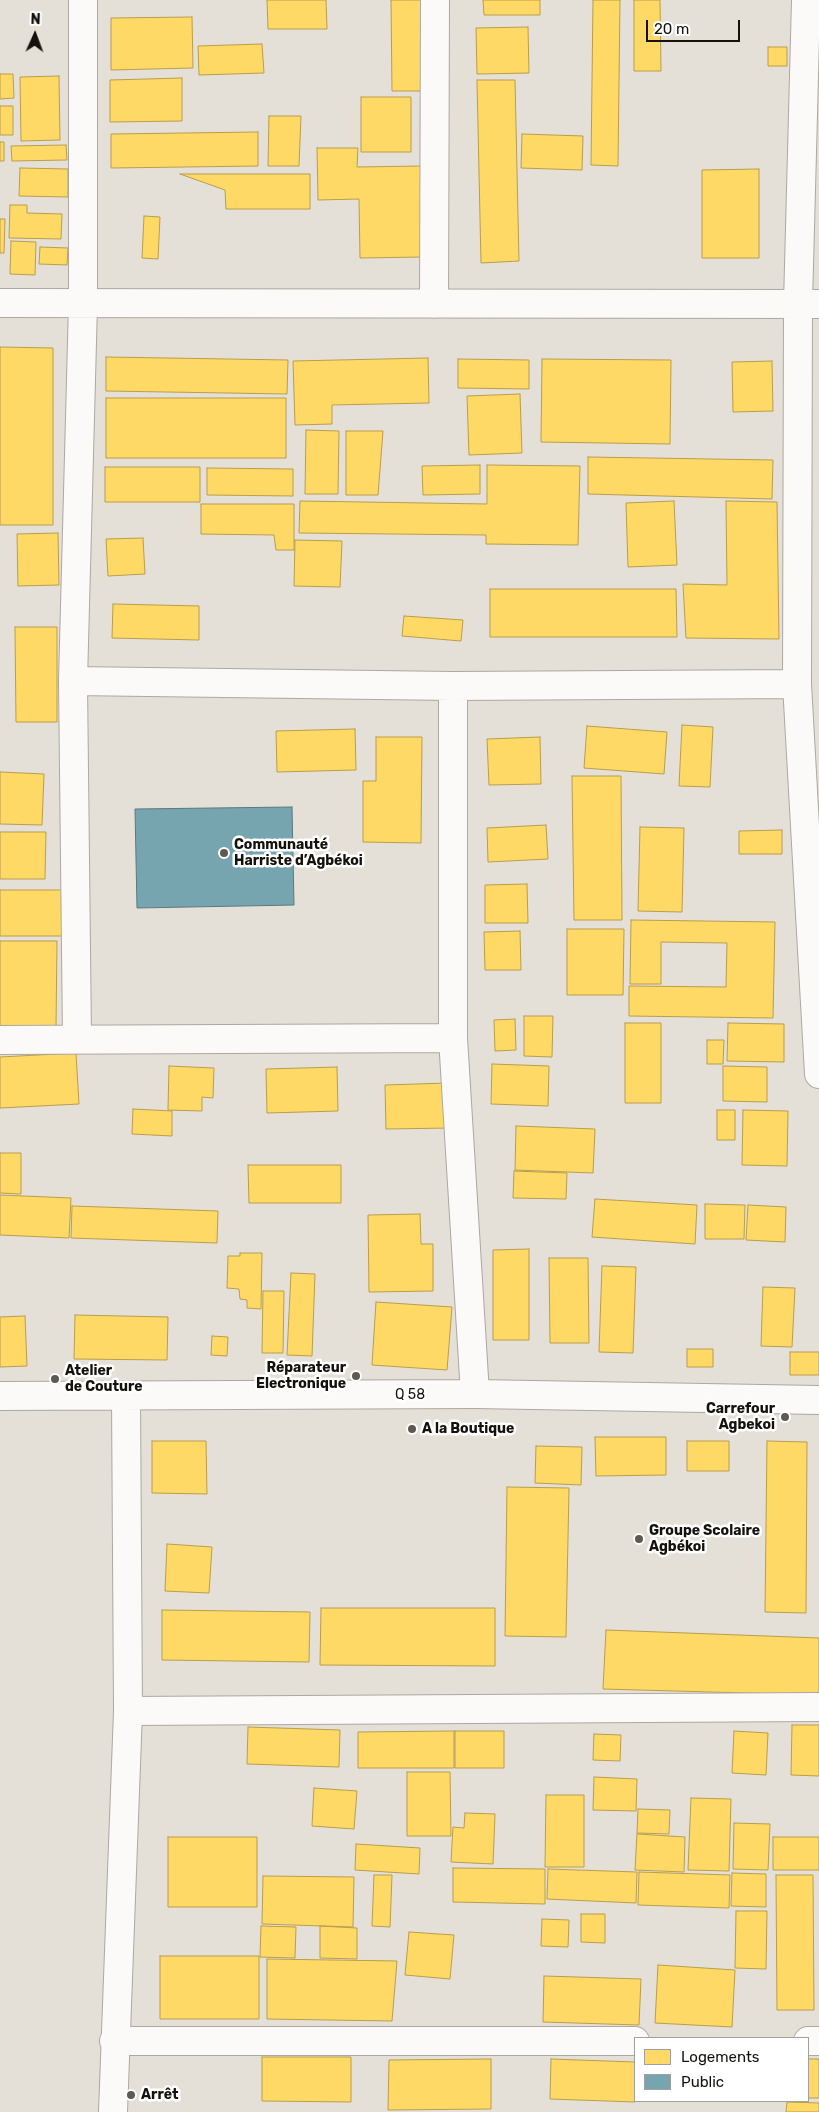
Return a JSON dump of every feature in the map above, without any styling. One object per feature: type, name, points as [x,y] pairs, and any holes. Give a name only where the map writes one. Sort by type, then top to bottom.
[{"type":"street","points":[[77,1039],[74,681],[83,304],[83,0]]},
{"type":"street","points":[[434,304],[435,0]]},
{"type":"street","points":[[806,0],[809,304],[797,684],[819,1074]]},
{"type":"street","points":[[0,303],[809,304]]},
{"type":"street","points":[[74,681],[453,686],[797,684]]},
{"type":"street","points":[[453,686],[452,1038],[475,1394]]},
{"type":"street","points":[[0,1040],[452,1038]]},
{"type":"street","name":"Q 58","points":[[0,1396],[475,1394],[819,1400]]},
{"type":"street","points":[[112,2112],[128,1711],[126,1396]]},
{"type":"street","points":[[128,1711],[819,1707]]},
{"type":"street","points":[[114,2041],[634,2041]]},
{"type":"building: Logements","points":[[267,0],[326,0],[327,29],[268,29]]},
{"type":"building: Logements","points":[[391,0],[422,0],[422,91],[392,91]]},
{"type":"building: Logements","points":[[483,0],[540,0],[540,15],[484,15]]},
{"type":"building: Logements","points":[[593,0],[620,0],[618,166],[591,165]]},
{"type":"building: Logements","points":[[634,0],[660,0],[661,71],[634,71]]},
{"type":"building: Logements","points":[[192,17],[193,68],[111,70],[111,18]]},
{"type":"building: Logements","points":[[528,27],[529,73],[477,74],[476,28]]},
{"type":"building: Logements","points":[[262,44],[264,73],[199,75],[198,46]]},
{"type":"building: Logements","points":[[768,47],[787,47],[787,66],[768,66]]},
{"type":"building: Logements","points":[[0,74],[13,74],[14,98],[0,99]]},
{"type":"building: Logements","points":[[59,76],[60,140],[21,141],[20,77]]},
{"type":"building: Logements","points":[[182,78],[182,121],[110,122],[110,80]]},
{"type":"building: Logements","points":[[477,80],[515,80],[519,261],[481,263]]},
{"type":"building: Logements","points":[[361,97],[411,97],[411,152],[361,152]]},
{"type":"building: Logements","points":[[0,106],[13,106],[13,135],[0,135]]},
{"type":"building: Logements","points":[[269,116],[301,116],[299,166],[268,166]]},
{"type":"building: Logements","points":[[258,132],[258,166],[111,168],[111,134]]},
{"type":"building: Logements","points":[[522,134],[583,136],[582,170],[521,168]]},
{"type":"building: Logements","points":[[0,142],[4,142],[4,161],[0,161]]},
{"type":"building: Logements","points":[[66,145],[67,160],[12,161],[11,146]]},
{"type":"building: Logements","points":[[317,148],[358,148],[357,167],[421,166],[422,257],[360,258],[359,199],[318,200]]},
{"type":"building: Logements","points":[[20,168],[68,169],[68,197],[19,196]]},
{"type":"building: Logements","points":[[759,169],[759,258],[702,258],[702,170]]},
{"type":"building: Logements","points":[[180,174],[310,174],[310,209],[226,209],[225,190]]},
{"type":"building: Logements","points":[[10,205],[27,205],[27,213],[62,214],[61,239],[9,238]]},
{"type":"building: Logements","points":[[144,216],[160,217],[158,259],[142,258]]},
{"type":"building: Logements","points":[[0,219],[5,219],[4,253],[0,253]]},
{"type":"building: Logements","points":[[11,241],[36,242],[35,275],[10,274]]},
{"type":"building: Logements","points":[[40,247],[68,248],[67,265],[39,264]]},
{"type":"building: Logements","points":[[0,347],[53,348],[53,525],[0,525]]},
{"type":"building: Logements","points":[[106,357],[288,360],[287,394],[106,391]]},
{"type":"building: Logements","points":[[428,358],[429,403],[332,405],[332,424],[295,425],[293,361]]},
{"type":"building: Logements","points":[[458,359],[529,360],[529,389],[458,388]]},
{"type":"building: Logements","points":[[542,359],[671,360],[670,444],[541,442]]},
{"type":"building: Logements","points":[[772,361],[773,411],[733,412],[732,362]]},
{"type":"building: Logements","points":[[520,394],[522,453],[469,455],[467,396]]},
{"type":"building: Logements","points":[[106,398],[286,398],[286,458],[106,458]]},
{"type":"building: Logements","points":[[306,430],[339,431],[338,494],[305,494]]},
{"type":"building: Logements","points":[[346,431],[383,431],[378,495],[346,495]]},
{"type":"building: Logements","points":[[588,457],[773,460],[772,499],[588,494]]},
{"type":"building: Logements","points":[[480,465],[480,494],[423,495],[422,466]]},
{"type":"building: Logements","points":[[487,465],[580,466],[578,545],[486,544],[486,535],[299,533],[300,501],[487,504]]},
{"type":"building: Logements","points":[[105,467],[200,467],[200,502],[105,502]]},
{"type":"building: Logements","points":[[207,468],[293,469],[293,496],[207,495]]},
{"type":"building: Logements","points":[[674,501],[677,565],[628,567],[626,503]]},
{"type":"building: Logements","points":[[726,501],[777,502],[779,639],[686,638],[683,584],[727,585]]},
{"type":"building: Logements","points":[[201,504],[294,504],[294,550],[276,550],[274,535],[201,534]]},
{"type":"building: Logements","points":[[58,533],[59,585],[18,586],[17,534]]},
{"type":"building: Logements","points":[[143,538],[145,574],[108,576],[106,539]]},
{"type":"building: Logements","points":[[295,540],[342,541],[340,587],[294,586]]},
{"type":"building: Logements","points":[[490,589],[676,589],[677,637],[490,637]]},
{"type":"building: Logements","points":[[113,604],[199,606],[199,640],[112,638]]},
{"type":"building: Logements","points":[[404,616],[463,620],[461,641],[402,636]]},
{"type":"building: Logements","points":[[15,627],[57,627],[57,722],[16,722]]},
{"type":"building: Logements","points":[[682,725],[713,727],[710,787],[679,786]]},
{"type":"building: Logements","points":[[587,726],[667,732],[664,774],[584,768]]},
{"type":"building: Logements","points":[[355,729],[356,770],[277,772],[276,731]]},
{"type":"building: Logements","points":[[376,737],[422,737],[421,843],[363,842],[363,781],[376,781]]},
{"type":"building: Logements","points":[[540,737],[541,784],[489,785],[487,739]]},
{"type":"building: Logements","points":[[0,772],[44,774],[42,825],[0,824]]},
{"type":"building: Logements","points":[[572,776],[621,776],[622,920],[574,920]]},
{"type":"building: Logements","points":[[546,825],[548,859],[488,862],[487,828]]},
{"type":"building: Logements","points":[[640,827],[684,828],[682,912],[638,911]]},
{"type":"building: Logements","points":[[782,830],[782,854],[739,854],[739,831]]},
{"type":"building: Logements","points":[[0,832],[46,832],[45,879],[0,879]]},
{"type":"building: Logements","points":[[527,884],[528,923],[485,923],[485,885]]},
{"type":"building: Logements","points":[[0,890],[63,890],[62,936],[0,936]]},
{"type":"building: Logements","points":[[631,920],[775,922],[773,1018],[629,1016],[629,986],[726,987],[727,943],[661,942],[661,984],[630,984]]},
{"type":"building: Logements","points":[[567,929],[624,929],[623,995],[567,995]]},
{"type":"building: Logements","points":[[520,931],[521,970],[485,970],[484,932]]},
{"type":"building: Logements","points":[[0,941],[57,941],[56,1026],[0,1026]]},
{"type":"building: Logements","points":[[524,1016],[553,1016],[552,1057],[524,1056]]},
{"type":"building: Logements","points":[[515,1019],[516,1050],[495,1051],[494,1020]]},
{"type":"building: Logements","points":[[625,1023],[661,1023],[661,1103],[625,1103]]},
{"type":"building: Logements","points":[[728,1023],[784,1024],[784,1062],[727,1061]]},
{"type":"building: Logements","points":[[707,1040],[724,1040],[723,1064],[707,1064]]},
{"type":"building: Logements","points":[[76,1053],[79,1104],[0,1108],[0,1057]]},
{"type":"building: Logements","points":[[492,1064],[549,1066],[548,1106],[491,1104]]},
{"type":"building: Logements","points":[[169,1066],[214,1068],[213,1098],[202,1097],[202,1111],[168,1110]]},
{"type":"building: Logements","points":[[723,1066],[767,1067],[767,1102],[723,1101]]},
{"type":"building: Logements","points":[[337,1067],[338,1111],[267,1113],[266,1069]]},
{"type":"building: Logements","points":[[448,1083],[450,1128],[386,1129],[385,1085]]},
{"type":"building: Logements","points":[[133,1109],[172,1111],[172,1136],[132,1134]]},
{"type":"building: Logements","points":[[717,1110],[735,1110],[735,1140],[717,1140]]},
{"type":"building: Logements","points":[[743,1110],[788,1111],[787,1166],[742,1165]]},
{"type":"building: Logements","points":[[516,1126],[595,1129],[593,1173],[515,1170]]},
{"type":"building: Logements","points":[[0,1153],[21,1153],[21,1194],[0,1193]]},
{"type":"building: Logements","points":[[248,1165],[341,1165],[341,1203],[249,1203]]},
{"type":"building: Logements","points":[[514,1171],[567,1173],[566,1199],[513,1198]]},
{"type":"building: Logements","points":[[0,1195],[71,1198],[69,1238],[0,1235]]},
{"type":"building: Logements","points":[[595,1199],[697,1205],[695,1244],[592,1237]]},
{"type":"building: Logements","points":[[705,1204],[745,1205],[744,1239],[705,1239]]},
{"type":"building: Logements","points":[[748,1205],[786,1207],[785,1242],[746,1240]]},
{"type":"building: Logements","points":[[72,1206],[218,1211],[217,1243],[71,1238]]},
{"type":"building: Logements","points":[[420,1214],[421,1244],[433,1244],[433,1291],[369,1292],[368,1215]]},
{"type":"building: Logements","points":[[529,1249],[529,1340],[493,1340],[493,1250]]},
{"type":"building: Logements","points":[[240,1253],[262,1253],[261,1309],[247,1308],[247,1300],[240,1299],[239,1289],[227,1288],[228,1256],[240,1256]]},
{"type":"building: Logements","points":[[549,1258],[588,1258],[589,1343],[550,1343]]},
{"type":"building: Logements","points":[[602,1266],[636,1267],[633,1353],[599,1352]]},
{"type":"building: Logements","points":[[291,1273],[315,1274],[312,1356],[287,1355]]},
{"type":"building: Logements","points":[[763,1287],[795,1288],[792,1347],[761,1346]]},
{"type":"building: Logements","points":[[263,1291],[284,1291],[283,1353],[262,1353]]},
{"type":"building: Logements","points":[[376,1302],[452,1307],[447,1370],[372,1365]]},
{"type":"building: Logements","points":[[75,1315],[168,1317],[167,1360],[74,1359]]},
{"type":"building: Logements","points":[[25,1316],[27,1366],[0,1367],[0,1317]]},
{"type":"building: Logements","points":[[212,1336],[228,1337],[227,1356],[211,1355]]},
{"type":"building: Logements","points":[[687,1349],[713,1349],[713,1367],[687,1367]]},
{"type":"building: Logements","points":[[790,1352],[819,1352],[819,1375],[790,1375]]},
{"type":"building: Logements","points":[[595,1437],[666,1437],[666,1475],[596,1476]]},
{"type":"building: Logements","points":[[152,1441],[206,1441],[207,1494],[152,1493]]},
{"type":"building: Logements","points":[[687,1441],[729,1441],[729,1471],[687,1471]]},
{"type":"building: Logements","points":[[767,1441],[807,1442],[806,1613],[765,1612]]},
{"type":"building: Logements","points":[[536,1446],[582,1447],[581,1485],[535,1483]]},
{"type":"building: Logements","points":[[507,1487],[569,1488],[566,1637],[505,1636]]},
{"type":"building: Logements","points":[[167,1544],[212,1547],[209,1593],[165,1591]]},
{"type":"building: Logements","points":[[321,1608],[495,1608],[495,1666],[320,1665]]},
{"type":"building: Logements","points":[[162,1610],[310,1612],[309,1662],[162,1660]]},
{"type":"building: Logements","points":[[606,1630],[819,1638],[819,1695],[603,1689]]},
{"type":"building: Logements","points":[[792,1725],[819,1725],[819,1776],[791,1775]]},
{"type":"building: Logements","points":[[248,1727],[340,1730],[339,1767],[247,1764]]},
{"type":"building: Logements","points":[[454,1731],[454,1768],[358,1768],[358,1732]]},
{"type":"building: Logements","points":[[455,1731],[504,1731],[504,1768],[455,1768]]},
{"type":"building: Logements","points":[[734,1731],[768,1733],[766,1775],[732,1773]]},
{"type":"building: Logements","points":[[594,1734],[621,1735],[620,1761],[593,1760]]},
{"type":"building: Logements","points":[[407,1772],[450,1772],[451,1836],[407,1836]]},
{"type":"building: Logements","points":[[594,1777],[637,1779],[636,1811],[593,1810]]},
{"type":"building: Logements","points":[[314,1788],[357,1791],[354,1829],[312,1826]]},
{"type":"building: Logements","points":[[546,1795],[584,1795],[584,1867],[545,1867]]},
{"type":"building: Logements","points":[[691,1798],[731,1799],[729,1871],[688,1870]]},
{"type":"building: Logements","points":[[638,1809],[670,1810],[669,1834],[637,1833]]},
{"type":"building: Logements","points":[[465,1813],[495,1814],[493,1864],[451,1862],[453,1827],[464,1828]]},
{"type":"building: Logements","points":[[734,1823],[770,1824],[768,1870],[733,1869]]},
{"type":"building: Logements","points":[[637,1834],[685,1837],[684,1872],[635,1870]]},
{"type":"building: Logements","points":[[168,1837],[257,1837],[257,1907],[168,1907]]},
{"type":"building: Logements","points":[[773,1837],[819,1837],[819,1870],[773,1870]]},
{"type":"building: Logements","points":[[356,1844],[420,1848],[419,1874],[355,1870]]},
{"type":"building: Logements","points":[[453,1868],[545,1869],[545,1904],[453,1902]]},
{"type":"building: Logements","points":[[548,1869],[637,1872],[636,1903],[547,1899]]},
{"type":"building: Logements","points":[[639,1872],[730,1875],[729,1908],[638,1905]]},
{"type":"building: Logements","points":[[732,1873],[766,1874],[766,1907],[731,1906]]},
{"type":"building: Logements","points":[[374,1875],[392,1875],[390,1927],[372,1926]]},
{"type":"building: Logements","points":[[776,1875],[813,1875],[814,2010],[777,2010]]},
{"type":"building: Logements","points":[[263,1876],[354,1877],[353,1927],[262,1924]]},
{"type":"building: Logements","points":[[736,1911],[767,1911],[766,1969],[735,1968]]},
{"type":"building: Logements","points":[[581,1914],[605,1914],[605,1943],[581,1942]]},
{"type":"building: Logements","points":[[542,1919],[569,1920],[568,1947],[541,1946]]},
{"type":"building: Logements","points":[[261,1926],[296,1927],[295,1958],[260,1957]]},
{"type":"building: Logements","points":[[320,1926],[357,1928],[357,1959],[320,1958]]},
{"type":"building: Logements","points":[[409,1932],[454,1935],[450,1979],[405,1975]]},
{"type":"building: Logements","points":[[160,1956],[259,1956],[259,2019],[160,2019]]},
{"type":"building: Logements","points":[[267,1959],[397,1961],[392,2021],[267,2019]]},
{"type":"building: Logements","points":[[658,1965],[735,1970],[732,2027],[655,2023]]},
{"type":"building: Logements","points":[[544,1976],[641,1979],[639,2025],[543,2022]]},
{"type":"building: Logements","points":[[262,2057],[351,2057],[351,2102],[262,2101]]},
{"type":"building: Logements","points":[[491,2059],[491,2109],[388,2110],[389,2060]]},
{"type":"building: Logements","points":[[551,2059],[634,2062],[634,2102],[550,2099]]},
{"type":"building: Logements","points":[[809,2059],[819,2059],[819,2098],[809,2098]]},
{"type":"building: Logements","points":[[787,2102],[819,2103],[819,2112],[786,2112]]},
{"type":"building: Public","points":[[292,807],[294,905],[137,908],[135,809]]},
{"type":"place","name":"Communauté Harriste d’Agbékoi","points":[[224,853]]},
{"type":"place","name":"Réparateur Electronique","points":[[356,1376]]},
{"type":"place","name":"Atelier de Couture","points":[[55,1379]]},
{"type":"place","name":"Carrefour Agbekoi","points":[[785,1417]]},
{"type":"place","name":"A la Boutique","points":[[412,1429]]},
{"type":"place","name":"Groupe Scolaire Agbékoi","points":[[639,1539]]},
{"type":"place","name":"Arrêt","points":[[131,2095]]}]
